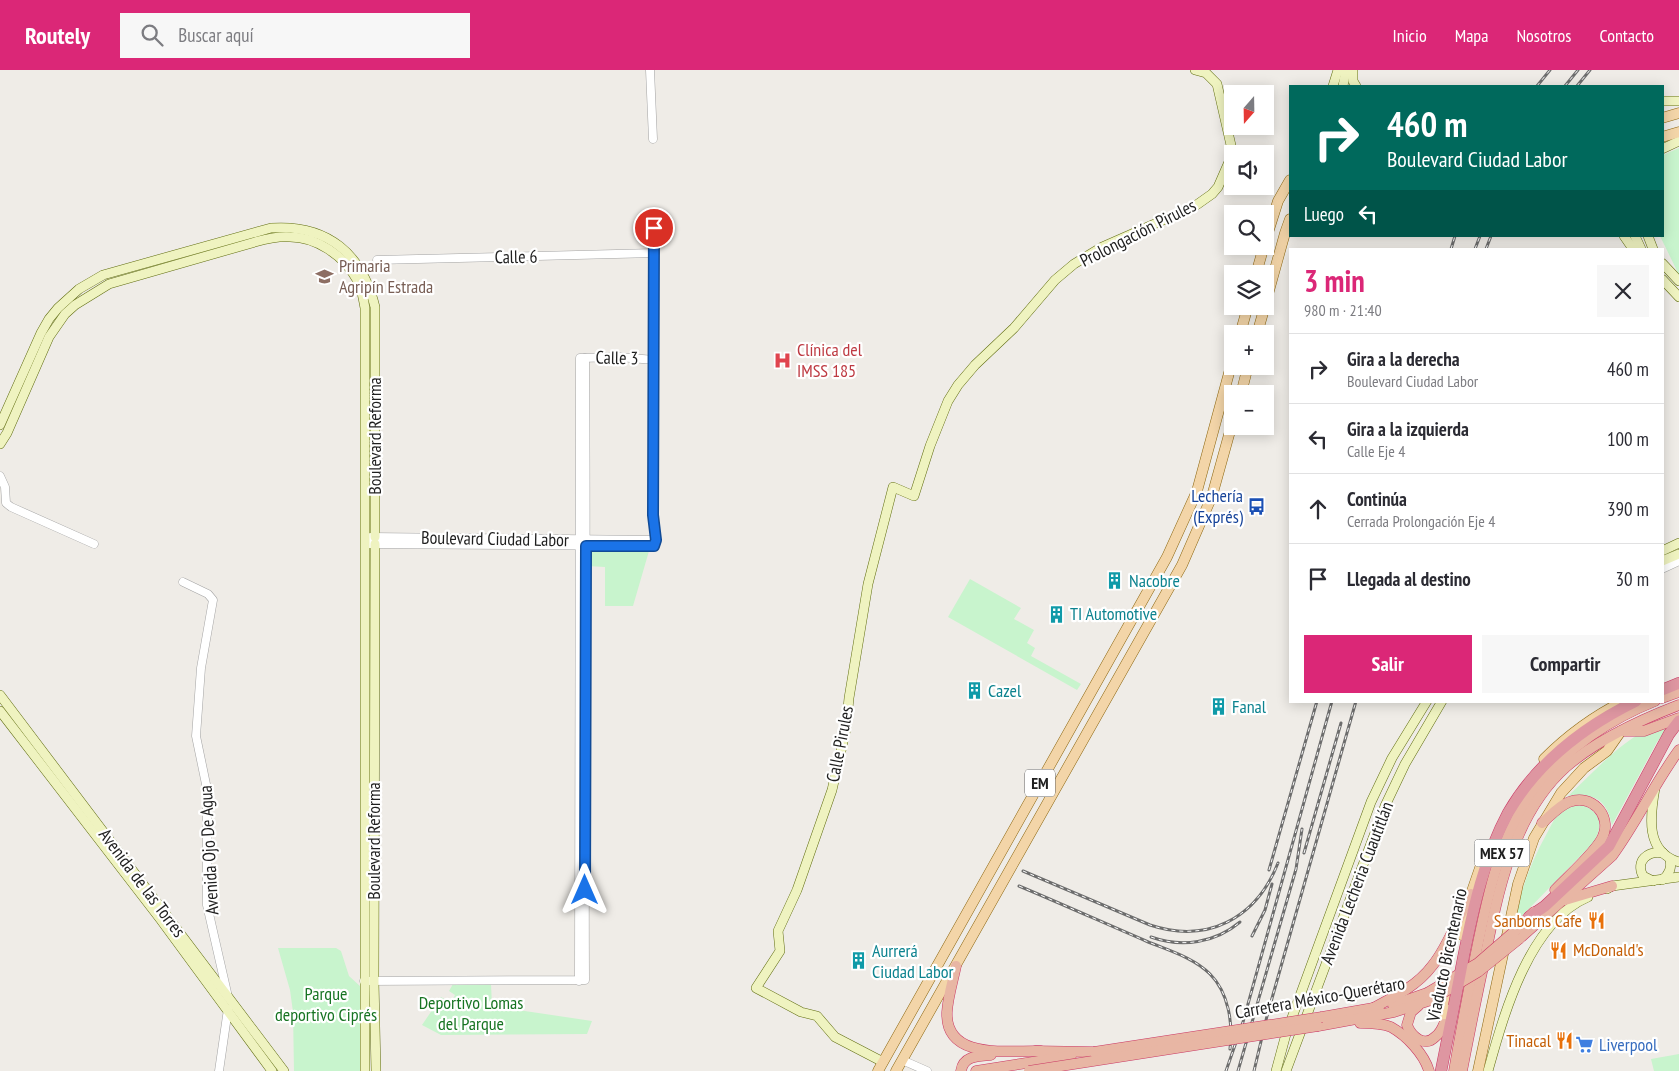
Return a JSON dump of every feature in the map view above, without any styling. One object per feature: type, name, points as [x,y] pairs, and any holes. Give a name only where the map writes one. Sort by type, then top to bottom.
[{"type":"highway","points":[[1664,689],[1679,682]]},
{"type":"highway","points":[[1664,697],[1679,692]]},
{"type":"highway","name":"Viaducto Bicentenario","points":[[1441,1071],[1472,916],[1494,843],[1509,812],[1531,781],[1555,755],[1607,716],[1632,703]]},
{"type":"highway","name":"MEX 57","points":[[1454,1071],[1487,898],[1502,852],[1517,820],[1536,787],[1561,759],[1611,723],[1651,703]]},
{"type":"highway","name":"MEX 57","points":[[1462,1071],[1496,900],[1505,870],[1521,832],[1542,794],[1567,767],[1621,731],[1679,705]]},
{"type":"highway","points":[[1621,731],[1644,731],[1679,720]]},
{"type":"highway","points":[[1534,919],[1612,841],[1669,734],[1679,720]]},
{"type":"highway","points":[[1552,903],[1612,856],[1679,750]]},
{"type":"highway","name":"Carretera México-Querétaro","points":[[976,1071],[1094,1052],[1320,1022],[1339,1023],[1419,1005],[1518,934],[1534,919],[1599,843],[1606,827],[1605,819],[1599,809],[1590,802],[1578,800],[1564,805],[1542,823]]},
{"type":"highway","points":[[1552,903],[1612,886]]},
{"type":"highway","points":[[1373,1008],[1403,992],[1418,981],[1433,966],[1470,894]]},
{"type":"highway","points":[[956,966],[947,1014],[949,1026],[955,1038],[964,1045],[981,1050],[1094,1052]]},
{"type":"highway","name":"Carretera México-Querétaro","points":[[1029,1071],[1144,1054],[1320,1022],[1429,996]]},
{"type":"highway","points":[[1419,1005],[1412,1012],[1407,1025],[1412,1035],[1417,1039],[1430,1041],[1444,1024]]},
{"type":"highway","points":[[1339,1023],[1368,1023],[1390,1027],[1421,1054],[1429,1071]]},
{"type":"highway","points":[[961,1071],[965,1062],[974,1057],[1046,1051]]},
{"type":"highway","points":[[1059,1071],[1116,1062],[1144,1054]]},
{"type":"main road","points":[[1194,70],[1206,73],[1217,84],[1231,145]]},
{"type":"main road","points":[[1333,85],[1338,70]]},
{"type":"main road","points":[[1342,85],[1346,70]]},
{"type":"main road","points":[[1353,70],[1353,81],[1355,85]]},
{"type":"main road","points":[[1664,102],[1679,101]]},
{"type":"main road","points":[[1664,117],[1679,113]]},
{"type":"main road","points":[[1664,136],[1679,132]]},
{"type":"main road","points":[[1664,148],[1679,141]]},
{"type":"main road","name":"Prolongación Pirules","points":[[893,488],[914,496],[930,446],[948,401],[958,385],[974,365],[1014,328],[1055,280],[1074,264],[1102,247],[1195,206],[1212,194],[1218,187],[1224,174]]},
{"type":"main road","points":[[1274,214],[1278,201],[1289,182]]},
{"type":"main road","points":[[1274,273],[1289,222]]},
{"type":"main road","name":"Boulevard Reforma","points":[[0,444],[7,433],[50,337],[65,314],[85,298],[109,284],[147,268],[271,228],[282,227],[324,236],[339,246],[357,264],[364,275],[375,307],[374,982],[376,1071]]},
{"type":"main road","name":"Boulevard Reforma","points":[[0,425],[41,332],[58,308],[78,289],[103,275],[147,268],[185,266],[255,242],[275,237],[292,236],[306,239],[330,250],[348,266],[357,280],[365,308],[364,981],[366,1071]]},
{"type":"main road","points":[[1625,237],[1632,248]]},
{"type":"main road","points":[[1664,265],[1679,281]]},
{"type":"main road","points":[[1664,281],[1679,297]]},
{"type":"main road","name":"EM","points":[[880,1066],[1167,557],[1197,492],[1228,375]]},
{"type":"main road","name":"EM","points":[[896,1071],[1182,565],[1212,496],[1229,435]]},
{"type":"main road","name":"Calle Pirules","points":[[880,1066],[835,1037],[817,1016],[801,1012],[756,988],[780,951],[778,931],[797,890],[832,790],[846,729],[849,698],[868,584],[893,488]]},
{"type":"main road","points":[[1197,492],[1212,496]]},
{"type":"main road","points":[[1664,550],[1679,543]]},
{"type":"main road","points":[[1664,561],[1679,554]]},
{"type":"main road","points":[[1664,683],[1679,678]]},
{"type":"main road","name":"Avenida de las Torres","points":[[0,695],[284,1071]]},
{"type":"main road","name":"Avenida Lecheria Cuautitlán","points":[[1276,1071],[1286,1034],[1348,861],[1382,778],[1426,703]]},
{"type":"main road","name":"Avenida Lecheria Cuautitlán","points":[[1286,1071],[1384,806],[1405,764],[1441,703]]},
{"type":"main road","points":[[1436,1071],[1470,894],[1496,828],[1516,793],[1544,760],[1566,738],[1604,711],[1620,703]]},
{"type":"main road","name":"Avenida de las Torres","points":[[0,711],[161,920],[272,1071]]},
{"type":"main road","points":[[1478,1071],[1521,872],[1534,838],[1567,786],[1584,768],[1606,751],[1621,731]]},
{"type":"main road","points":[[1656,785],[1651,810],[1651,826],[1654,839],[1671,858],[1671,866],[1669,873],[1658,881],[1647,880],[1643,876],[1640,869],[1641,863],[1643,858],[1650,853],[1671,858]]},
{"type":"main road","points":[[1348,861],[1362,865]]},
{"type":"main road","points":[[1488,1071],[1508,1004],[1524,968],[1558,916],[1577,902],[1612,886],[1679,877]]},
{"type":"main road","points":[[1270,1071],[1286,1034]]},
{"type":"street","points":[[650,70],[653,139]]},
{"type":"street","points":[[654,228],[654,360]]},
{"type":"street","name":"Calle 6","points":[[377,260],[655,253]]},
{"type":"street","name":"Calle 3","points":[[583,543],[582,358],[619,357],[654,360]]},
{"type":"street","name":"Boulevard Ciudad Labor","points":[[365,541],[655,543],[653,515],[654,360]]},
{"type":"street","points":[[0,476],[5,486],[6,503],[11,507],[94,544]]},
{"type":"street","points":[[364,981],[582,981],[583,543]]},
{"type":"street","points":[[1664,568],[1679,561]]},
{"type":"street","name":"Avenida Ojo De Agua","points":[[183,582],[208,594],[213,600],[201,668],[196,736],[207,789],[207,905],[229,998],[219,1071]]},
{"type":"street","points":[[902,1060],[927,1071]]},
{"type":"green space","points":[[1679,148],[1679,275],[1660,237],[1664,237],[1664,155]]},
{"type":"green space","points":[[587,549],[649,551],[633,606],[605,606],[605,567],[587,566]]},
{"type":"green space","points":[[970,579],[1021,608],[1014,619],[1034,630],[1027,643],[1035,648],[1031,656],[1081,684],[1077,690],[948,617]]},
{"type":"green space","points":[[1679,714],[1657,742],[1612,825],[1606,809],[1597,799],[1585,796],[1567,797],[1623,745],[1644,731]]},
{"type":"green space","points":[[1582,805],[1593,811],[1599,819],[1598,835],[1595,841],[1513,925],[1530,868],[1554,820],[1565,809]]},
{"type":"green space","name":"Parque deportivo Ciprés","points":[[278,948],[336,948],[341,951],[349,976],[361,987],[362,1071],[294,1071],[293,1012],[290,990]]},
{"type":"green space","name":"Deportivo Lomas del Parque","points":[[453,984],[491,984],[492,1006],[592,1021],[587,1034],[441,1035],[422,1025],[441,997],[451,1003],[455,995],[449,991]]},
{"type":"green space","points":[[1679,1054],[1679,1071],[1654,1071],[1651,1059]]},
{"type":"railway","points":[[1538,85],[1550,70]]},
{"type":"railway","points":[[1566,85],[1578,70]]},
{"type":"railway","points":[[1578,85],[1590,70]]},
{"type":"railway","points":[[1451,248],[1455,237]]},
{"type":"railway","points":[[1475,248],[1480,237]]},
{"type":"railway","points":[[1486,248],[1491,237]]},
{"type":"railway","points":[[1269,870],[1316,703]]},
{"type":"railway","points":[[1226,1071],[1243,1022],[1331,703]]},
{"type":"railway","points":[[1254,1071],[1267,1016],[1355,703]]},
{"type":"railway","points":[[1304,853],[1341,723]]},
{"type":"railway","points":[[1238,1071],[1296,869],[1302,829]]},
{"type":"railway","points":[[1023,871],[1150,925],[1171,930],[1191,931],[1210,928],[1227,922],[1243,912],[1257,899],[1269,883],[1278,863]]},
{"type":"railway","points":[[1252,936],[1265,910],[1272,884]]},
{"type":"railway","points":[[1019,886],[1180,954],[1203,968],[1222,990],[1230,1019],[1230,1049]]},
{"type":"railway","points":[[1151,937],[1174,942],[1198,942],[1220,935],[1240,922]]},
{"type":"place","name":"Primaria Agripín Estrada","points":[[325,276]]},
{"type":"place","name":"Clínica del IMSS 185","points":[[783,360]]},
{"type":"place","name":"Lechería (Exprés)","points":[[1257,506]]},
{"type":"place","name":"Nacobre","points":[[1115,581]]},
{"type":"place","name":"TI Automotive","points":[[1056,614]]},
{"type":"place","name":"Cazel","points":[[974,691]]},
{"type":"place","name":"Fanal","points":[[1218,707]]},
{"type":"place","name":"Sanborns Cafe","points":[[1596,921]]},
{"type":"place","name":"McDonald's","points":[[1559,950]]},
{"type":"place","name":"Aurrerá Ciudad Labor","points":[[858,961]]},
{"type":"place","name":"Tinacal","points":[[1565,1041]]},
{"type":"place","name":"Liverpool","points":[[1585,1045]]},
{"type":"route","points":[[585,890],[586,546],[654,546],[656,540],[653,515],[654,228]]}]
